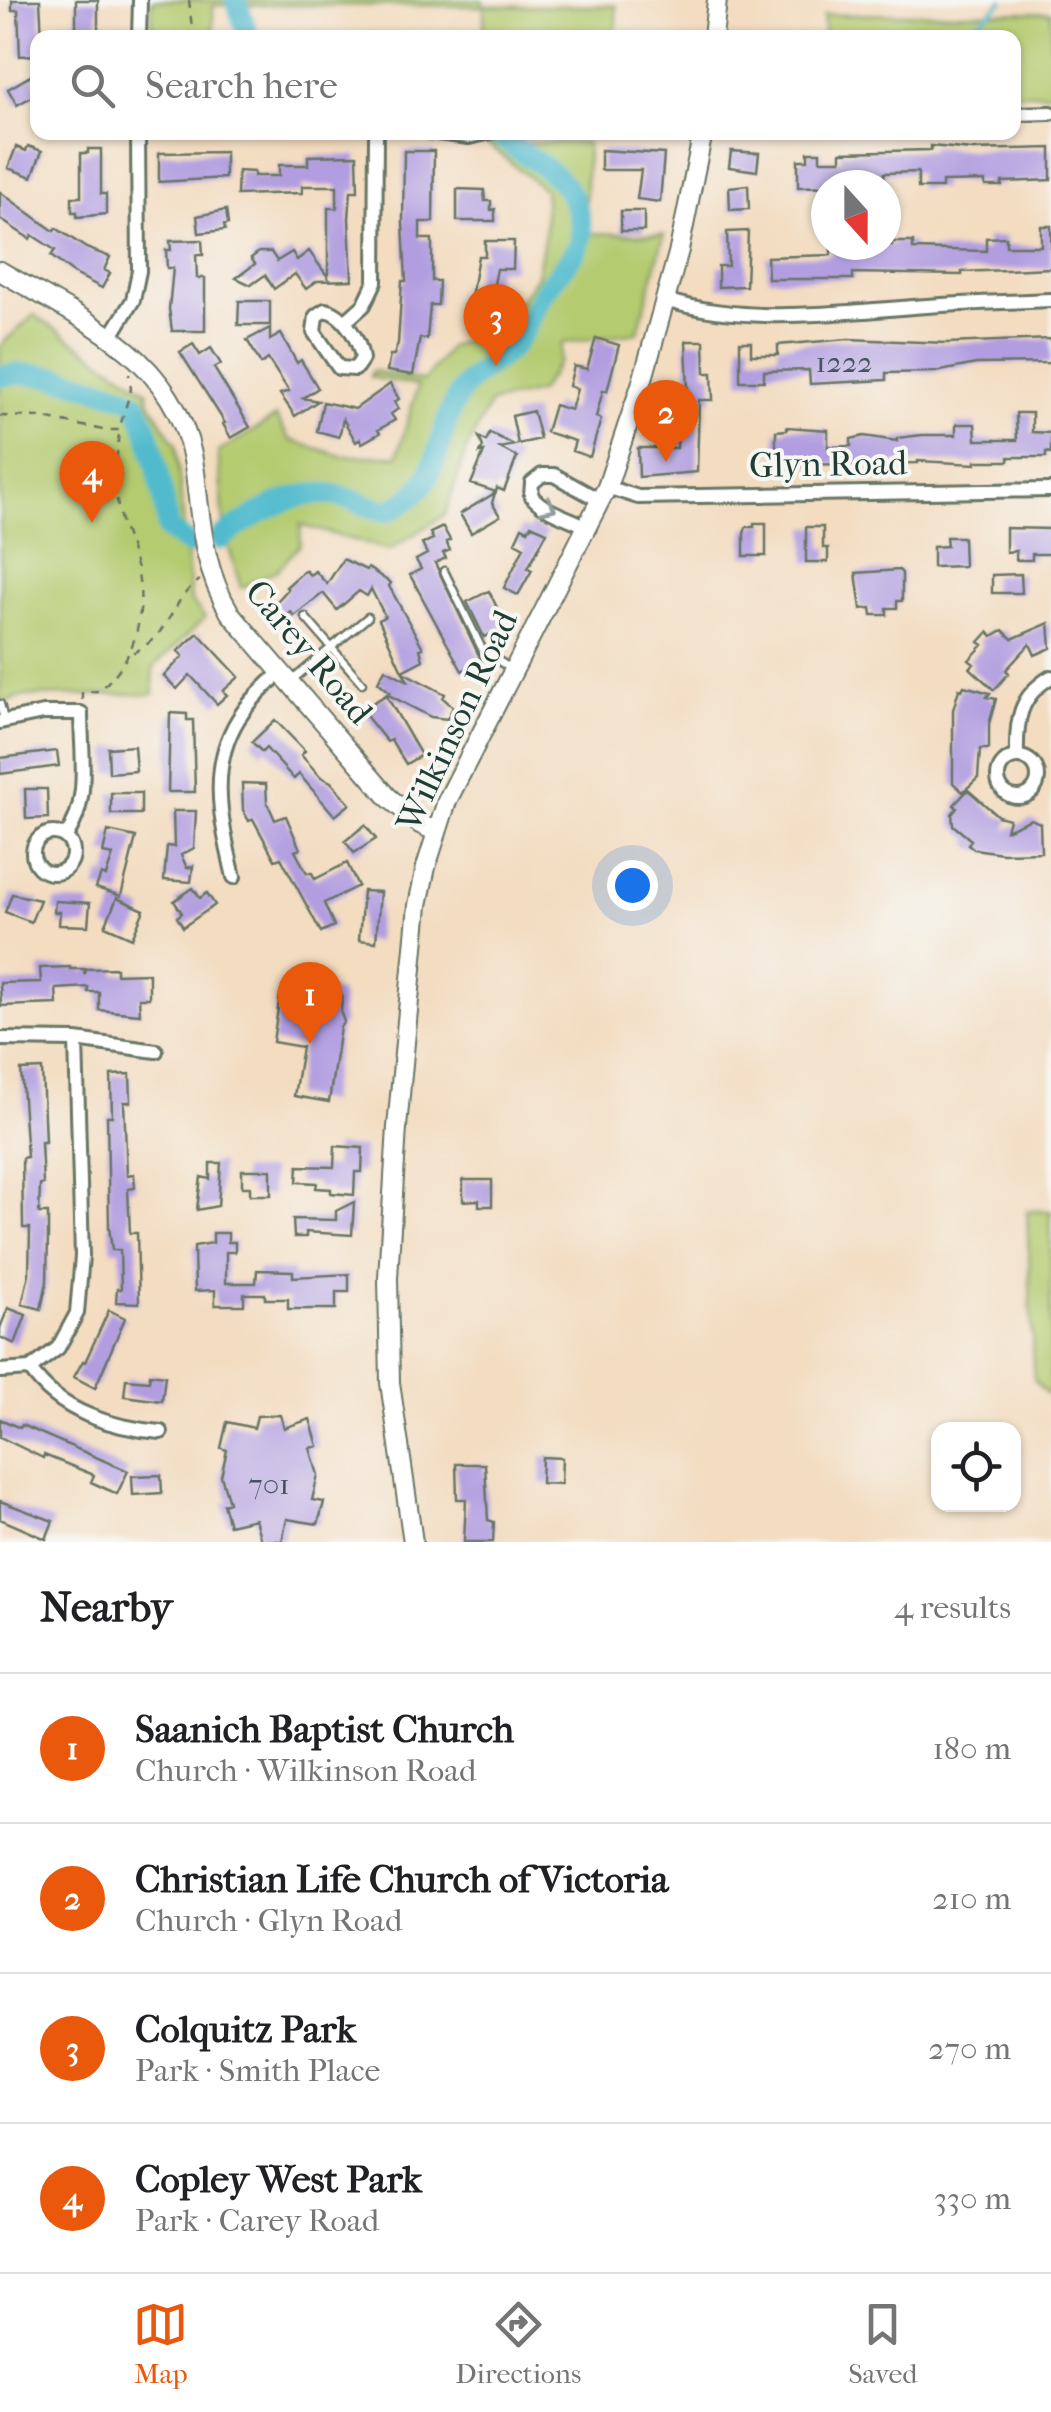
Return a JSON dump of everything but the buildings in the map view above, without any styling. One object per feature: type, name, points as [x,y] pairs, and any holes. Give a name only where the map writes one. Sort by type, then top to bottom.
[{"type":"main road","points":[[714,30],[716,0]]},
{"type":"main road","name":"Wilkinson Road","points":[[414,1542],[390,1382],[388,1278],[418,905],[447,801],[604,494],[665,300],[692,198],[702,140]]},
{"type":"main road","name":"Carey Road","points":[[0,271],[111,336],[156,376],[176,409],[191,449],[210,574],[230,612],[388,797],[420,824],[436,831]]},
{"type":"street","points":[[139,30],[140,0]]},
{"type":"street","points":[[1021,114],[1051,113]]},
{"type":"street","points":[[111,336],[133,300],[139,271],[138,140]]},
{"type":"street","points":[[344,322],[364,306],[375,282],[376,140]]},
{"type":"street","points":[[665,300],[688,307],[772,314],[843,314],[1051,300]]},
{"type":"street","points":[[326,310],[336,312],[344,322],[362,354],[360,364],[350,370],[335,364],[313,326],[316,316],[326,310]]},
{"type":"street","name":"Glyn Road","points":[[588,528],[539,505],[531,495],[532,483],[542,475],[554,475],[604,494],[638,497],[1051,490]]},
{"type":"street","points":[[234,877],[219,812],[219,774],[228,738],[243,712],[284,677]]},
{"type":"street","points":[[1016,756],[1018,716],[1026,698],[1051,677]]},
{"type":"street","points":[[2,722],[43,713],[81,713],[82,802],[78,821],[65,837]]},
{"type":"street","points":[[0,1039],[76,1040],[156,1051]]},
{"type":"street","points":[[0,1370],[30,1370],[58,1348],[77,1313],[82,1256],[76,1040]]},
{"type":"street","points":[[30,1370],[44,1390],[62,1402],[130,1429],[162,1432]]},
{"type":"lane","points":[[444,571],[483,651],[514,670]]},
{"type":"lane","points":[[305,617],[362,682]]},
{"type":"lane","points":[[284,677],[332,648],[368,617]]},
{"type":"lane","points":[[0,704],[2,722]]},
{"type":"path","points":[[189,0],[192,30]]},
{"type":"path","points":[[130,376],[116,469],[118,506],[140,587],[132,654]]},
{"type":"path","points":[[0,416],[39,417],[119,430]]},
{"type":"path","points":[[81,713],[82,692],[98,691],[132,654],[157,638],[182,597],[210,574]]},
{"type":"green space","points":[[152,0],[483,0],[483,6],[213,5],[213,30],[152,30]]},
{"type":"green space","points":[[484,6],[616,6],[616,30],[484,30]]},
{"type":"green space","points":[[1051,12],[1051,93],[1021,93],[1021,30],[824,30],[824,15]]},
{"type":"green space","points":[[485,142],[587,143],[585,233],[664,235],[638,332],[562,343],[560,361],[539,392],[490,403],[466,451],[445,515],[389,550],[300,525],[301,544],[277,570],[241,588],[225,535],[218,452],[276,417],[290,440],[341,456],[397,456],[418,386],[370,377],[372,371],[424,381],[450,346],[499,329],[537,276],[545,233],[545,190]]},
{"type":"green space","points":[[34,315],[148,391],[148,399],[176,445],[191,601],[205,618],[153,668],[154,694],[25,696],[0,703],[0,345]]},
{"type":"green space","points":[[1027,1211],[1051,1211],[1051,1397],[1034,1381]]},
{"type":"waterway","points":[[236,0],[246,30]]},
{"type":"waterway","points":[[936,30],[979,21],[1003,0]]},
{"type":"waterway","points":[[220,539],[257,515],[298,497],[334,495],[387,511],[420,488],[464,387],[517,341],[545,289],[581,239],[576,206],[559,179],[505,140]]},
{"type":"waterway","points":[[0,376],[47,376],[123,396]]},
{"type":"waterway","points":[[134,402],[151,444],[168,529],[189,544]]},
{"type":"place","name":"Colquitz Park","points":[[496,366]]},
{"type":"place","name":"Christian Life Church of Victoria","points":[[666,462]]},
{"type":"place","name":"Copley West Park","points":[[92,523]]},
{"type":"place","name":"Saanich Baptist Church","points":[[310,1044]]}]
